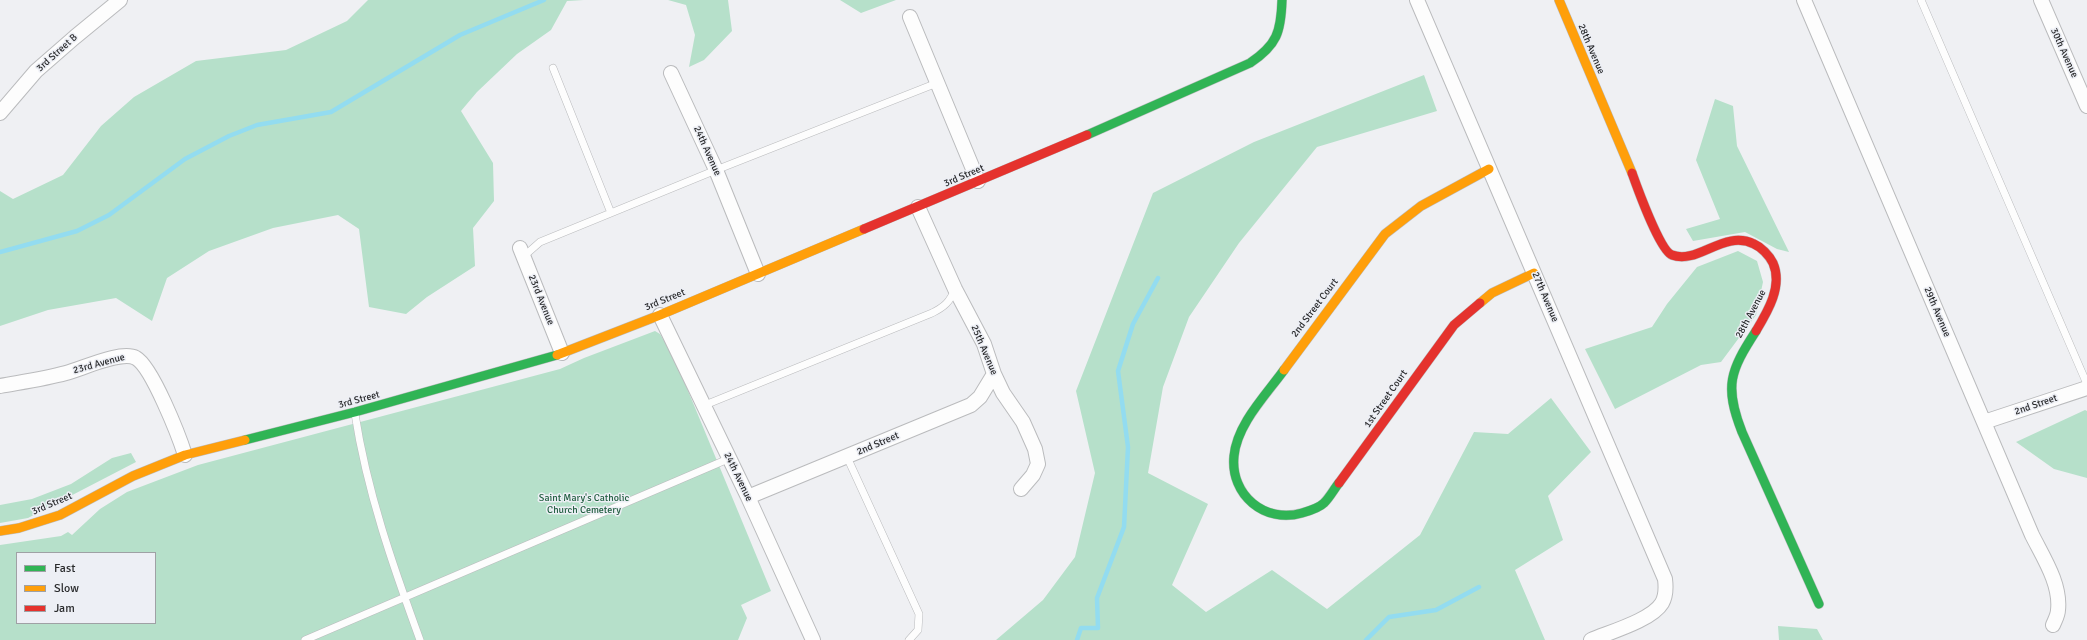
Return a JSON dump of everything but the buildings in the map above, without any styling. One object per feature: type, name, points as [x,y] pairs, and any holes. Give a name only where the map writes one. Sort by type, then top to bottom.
[{"type":"street","name":"3rd Street B","points":[[0,113],[36,71],[74,37],[120,0]]},
{"type":"street","name":"3rd Street","points":[[0,531],[19,528],[60,515],[133,476],[185,455],[355,412],[562,353],[660,315],[978,182],[1123,120],[1250,63],[1263,55],[1276,41],[1282,18],[1282,0]]},
{"type":"street","name":"27th Avenue","points":[[1417,0],[1665,579],[1665,596],[1662,604],[1654,612],[1592,640]]},
{"type":"street","name":"28th Avenue","points":[[1559,0],[1653,225],[1667,251],[1672,255],[1680,257],[1722,243],[1733,240],[1742,240],[1753,243],[1762,248],[1773,262],[1776,272],[1775,294],[1753,336],[1737,361],[1731,398],[1744,433],[1819,604]]},
{"type":"street","name":"29th Avenue","points":[[1804,0],[2032,535],[2054,583],[2058,597],[2058,611],[2053,624]]},
{"type":"street","name":"30th Avenue","points":[[2040,0],[2087,106]]},
{"type":"street","points":[[910,17],[978,182]]},
{"type":"street","name":"24th Avenue","points":[[671,73],[716,170],[758,274]]},
{"type":"street","name":"2nd Street Court","points":[[1254,506],[1242,493],[1234,473],[1233,460],[1236,444],[1243,430],[1262,401],[1312,330],[1385,234],[1408,213],[1489,168]]},
{"type":"street","name":"25th Avenue","points":[[918,207],[955,289],[984,344],[994,374],[1003,393],[1023,422],[1038,458],[1038,464],[1033,475],[1021,490]]},
{"type":"street","name":"23rd Avenue","points":[[521,252],[562,353]]},
{"type":"street","name":"1st Street Court","points":[[1254,506],[1276,515],[1292,516],[1304,514],[1324,503],[1454,325],[1492,293],[1534,273]]},
{"type":"street","name":"24th Avenue","points":[[660,315],[728,459],[748,497],[813,640]]},
{"type":"street","name":"23rd Avenue","points":[[0,386],[65,374],[118,357],[129,356],[136,358],[149,372],[185,455]]},
{"type":"street","name":"2nd Street","points":[[748,497],[971,405],[980,397],[994,374]]},
{"type":"street","name":"2nd Street","points":[[1984,422],[2087,388]]},
{"type":"lane","points":[[1921,0],[2087,384]]},
{"type":"lane","points":[[553,68],[611,213]]},
{"type":"lane","points":[[521,252],[540,242],[716,170],[937,83]]},
{"type":"lane","points":[[704,407],[710,403],[932,313],[944,306],[951,298],[955,289]]},
{"type":"lane","points":[[355,412],[367,477],[405,598],[420,640]]},
{"type":"lane","points":[[847,457],[919,614],[918,630],[909,640]]},
{"type":"lane","points":[[305,640],[728,459]]},
{"type":"green space","points":[[368,0],[584,0],[567,1],[551,30],[517,54],[477,92],[461,111],[493,163],[494,201],[473,228],[475,266],[427,297],[406,314],[369,307],[359,229],[338,215],[273,228],[209,251],[167,278],[152,321],[116,298],[48,310],[0,326],[0,191],[13,199],[63,175],[101,126],[134,97],[196,61],[286,50],[347,21]]},
{"type":"green space","points":[[668,0],[728,0],[732,31],[704,60],[689,67],[695,35],[686,5]]},
{"type":"green space","points":[[840,0],[896,0],[861,13]]},
{"type":"green space","points":[[1424,75],[1437,111],[1317,147],[1239,243],[1189,317],[1163,387],[1148,473],[1208,504],[1172,585],[1206,612],[1272,570],[1327,609],[1420,535],[1474,432],[1508,434],[1551,398],[1591,452],[1548,496],[1563,540],[1515,570],[1545,640],[996,640],[1043,600],[1075,557],[1095,473],[1076,391],[1153,193],[1254,142]]},
{"type":"green space","points":[[1715,99],[1733,106],[1737,146],[1789,252],[1777,249],[1745,232],[1693,241],[1686,229],[1720,219],[1696,160]]},
{"type":"green space","points":[[1738,251],[1757,261],[1763,282],[1756,315],[1721,362],[1701,365],[1615,409],[1585,349],[1652,327],[1667,304],[1697,267]]},
{"type":"green space","name":"Saint Mary's Catholic Church Cemetery","points":[[655,331],[660,334],[674,357],[771,591],[741,605],[747,618],[738,640],[0,640],[0,545],[61,536],[68,532],[72,535],[100,509],[127,492],[198,465],[560,369],[584,358]]},
{"type":"green space","points":[[2085,410],[2087,411],[2087,478],[2054,469],[2016,442]]},
{"type":"green space","points":[[131,453],[136,462],[28,518],[0,523],[0,505],[32,499],[71,484],[112,458]]},
{"type":"green space","points":[[1778,626],[1817,629],[1823,640],[1779,640]]},
{"type":"waterway","points":[[0,252],[77,231],[109,215],[185,159],[229,136],[257,125],[331,112],[460,35],[544,0]]},
{"type":"waterway","points":[[1077,640],[1081,628],[1098,628],[1097,598],[1124,527],[1128,447],[1118,371],[1133,324],[1158,278]]},
{"type":"waterway","points":[[1366,640],[1389,617],[1436,610],[1479,587]]},
{"type":"traffic: fast","points":[[1087,135],[1250,63],[1266,50],[1276,37],[1279,29],[1282,0]]},
{"type":"traffic: fast","points":[[1756,331],[1740,357],[1732,379],[1733,402],[1736,416],[1819,604]]},
{"type":"traffic: fast","points":[[245,440],[355,412],[557,355]]},
{"type":"traffic: fast","points":[[1284,370],[1253,410],[1246,421],[1236,444],[1234,470],[1238,483],[1244,494],[1263,510],[1275,514],[1288,515],[1302,513],[1322,505],[1339,483]]},
{"type":"traffic: slow","points":[[1559,0],[1632,173]]},
{"type":"traffic: slow","points":[[1284,370],[1385,234],[1421,206],[1489,169]]},
{"type":"traffic: slow","points":[[557,355],[660,315],[864,229]]},
{"type":"traffic: slow","points":[[1480,303],[1492,293],[1534,273]]},
{"type":"traffic: slow","points":[[0,531],[19,528],[60,515],[133,476],[185,455],[245,440]]},
{"type":"traffic: jam","points":[[864,229],[1087,135]]},
{"type":"traffic: jam","points":[[1632,173],[1655,231],[1667,251],[1672,255],[1682,257],[1732,241],[1743,241],[1757,245],[1769,257],[1776,272],[1775,289],[1769,307],[1756,331]]},
{"type":"traffic: jam","points":[[1339,483],[1454,325],[1480,303]]}]
